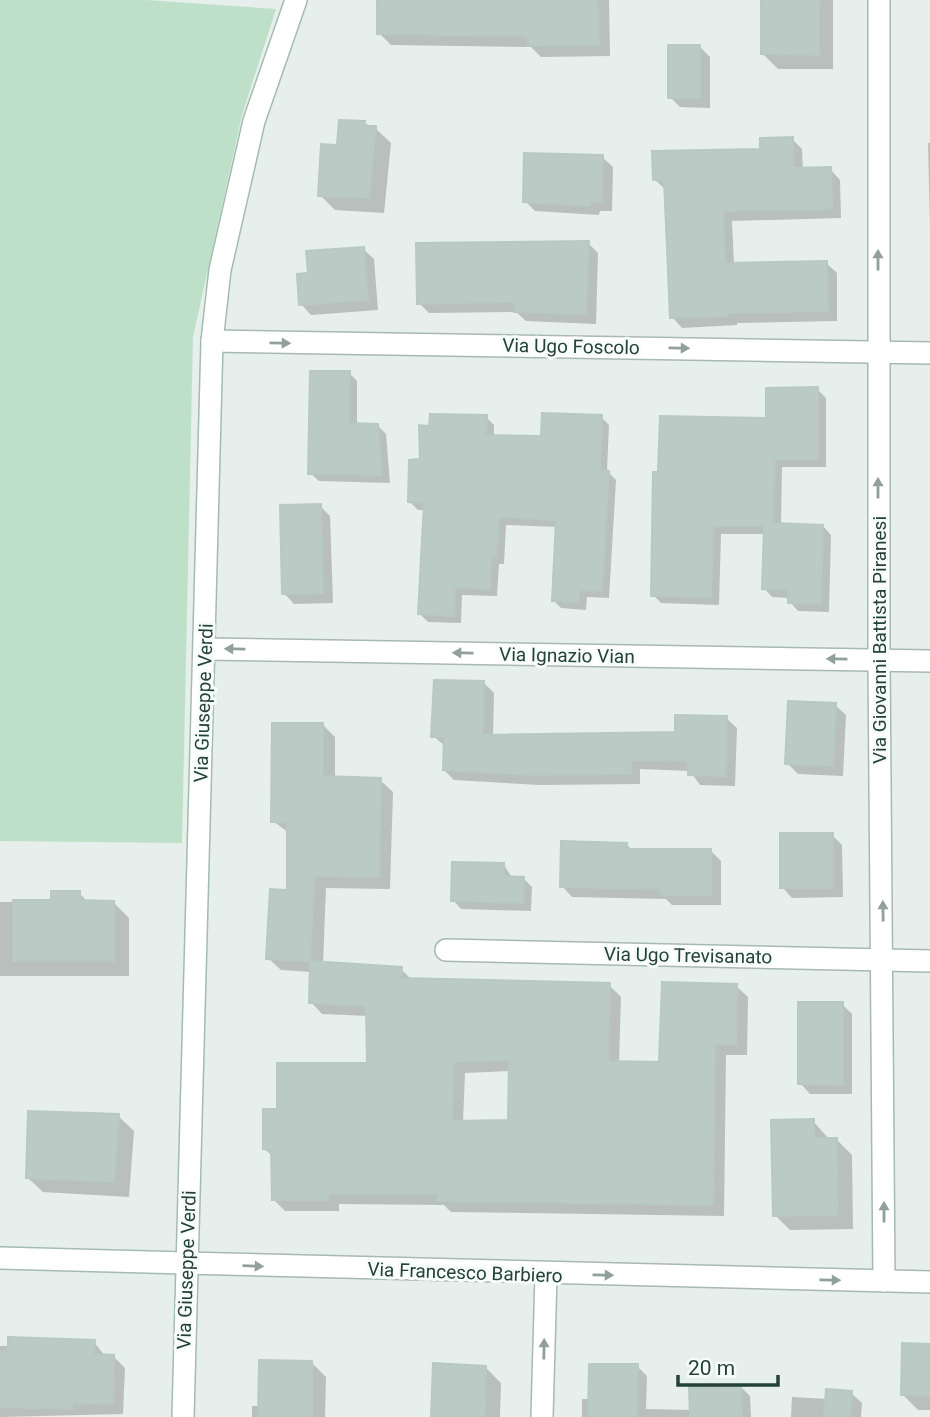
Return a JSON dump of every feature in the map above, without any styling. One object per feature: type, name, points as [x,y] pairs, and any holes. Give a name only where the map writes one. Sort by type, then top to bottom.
[{"type":"street","name":"Via Giuseppe Verdi","points":[[183,1417],[185,1263],[212,341],[220,270],[254,121],[296,0]]},
{"type":"street","name":"Via Giovanni Battista Piranesi","points":[[879,0],[879,660],[884,1281]]},
{"type":"street","name":"Via Ugo Foscolo","points":[[212,341],[930,353]]},
{"type":"street","name":"Via Ignazio Vian","points":[[205,649],[930,661]]},
{"type":"street","name":"Via Ugo Trevisanato","points":[[446,950],[930,961]]},
{"type":"street","name":"Via Francesco Barbiero","points":[[0,1258],[930,1282]]},
{"type":"street","points":[[542,1417],[546,1274]]},
{"type":"green space","points":[[0,0],[146,0],[276,9],[242,115],[193,337],[182,843],[0,841]]},
{"type":"building","points":[[377,0],[598,0],[599,45],[528,46],[527,36],[377,34]]},
{"type":"building","points":[[761,0],[819,0],[819,55],[761,54]]},
{"type":"building","points":[[668,45],[700,45],[700,98],[668,98]]},
{"type":"building","points":[[339,120],[365,121],[364,126],[376,126],[369,198],[318,196],[321,144],[337,145]]},
{"type":"building","points":[[793,137],[793,168],[831,167],[832,209],[723,211],[725,263],[827,261],[828,311],[727,313],[728,316],[670,318],[664,180],[653,180],[652,151],[760,149],[760,138]]},
{"type":"building","points":[[524,153],[603,155],[602,202],[590,201],[590,206],[523,202]]},
{"type":"building","points":[[589,241],[586,314],[514,312],[514,302],[417,304],[416,243]]},
{"type":"building","points":[[364,247],[368,300],[299,305],[297,274],[308,273],[306,251]]},
{"type":"building","points":[[310,371],[350,371],[349,423],[378,424],[382,475],[308,474]]},
{"type":"building","points":[[818,387],[818,459],[775,459],[773,523],[823,525],[821,604],[788,603],[788,590],[762,589],[764,526],[713,526],[711,597],[651,596],[653,472],[658,472],[660,416],[766,418],[766,388]]},
{"type":"building","points":[[542,413],[602,415],[600,470],[609,471],[602,591],[579,590],[579,602],[552,601],[556,520],[499,517],[496,557],[491,556],[490,589],[455,587],[454,616],[418,614],[424,503],[408,502],[409,460],[420,459],[419,425],[429,426],[430,414],[487,415],[486,435],[541,436]]},
{"type":"building","points":[[321,504],[323,593],[282,594],[280,505]]},
{"type":"building","points":[[434,680],[484,681],[483,735],[675,732],[675,715],[727,716],[726,776],[688,775],[688,761],[631,760],[631,774],[529,775],[443,770],[444,737],[431,737]]},
{"type":"building","points":[[788,701],[836,703],[833,766],[785,764]]},
{"type":"building","points":[[272,723],[323,723],[323,776],[381,778],[379,877],[314,876],[310,961],[266,959],[270,889],[287,890],[287,822],[271,822]]},
{"type":"building","points":[[780,833],[833,833],[833,888],[780,888]]},
{"type":"building","points":[[561,841],[627,843],[627,849],[711,849],[711,895],[660,895],[660,889],[560,887]]},
{"type":"building","points":[[452,862],[504,863],[504,876],[524,877],[523,903],[451,901]]},
{"type":"building","points":[[51,891],[80,891],[80,900],[114,901],[114,961],[13,961],[13,900],[51,900]]},
{"type":"building","points":[[310,961],[402,967],[401,978],[610,983],[608,1061],[659,1062],[662,982],[737,984],[736,1044],[715,1044],[713,1205],[437,1201],[438,1194],[328,1193],[328,1200],[272,1200],[271,1150],[263,1149],[263,1109],[277,1109],[277,1063],[367,1063],[366,1006],[309,1003]],"holes":[[[509,1060],[508,1120],[452,1121],[454,1062]]]},
{"type":"building","points":[[798,1002],[843,1002],[843,1085],[798,1084]]},
{"type":"building","points":[[28,1111],[119,1114],[114,1182],[26,1178]]},
{"type":"building","points":[[814,1119],[814,1138],[837,1138],[838,1215],[773,1216],[771,1120]]},
{"type":"building","points":[[8,1337],[95,1340],[94,1354],[114,1355],[113,1404],[72,1403],[72,1409],[0,1407],[0,1351],[8,1351]]},
{"type":"building","points":[[902,1343],[930,1344],[930,1396],[901,1395]]},
{"type":"building","points":[[259,1360],[312,1361],[312,1417],[258,1417]]},
{"type":"building","points":[[433,1363],[486,1366],[485,1417],[431,1417]]},
{"type":"building","points":[[589,1364],[638,1364],[637,1417],[588,1417]]},
{"type":"building","points":[[741,1385],[742,1417],[690,1417],[689,1387]]},
{"type":"building","points":[[826,1389],[852,1391],[850,1417],[824,1417]]}]
